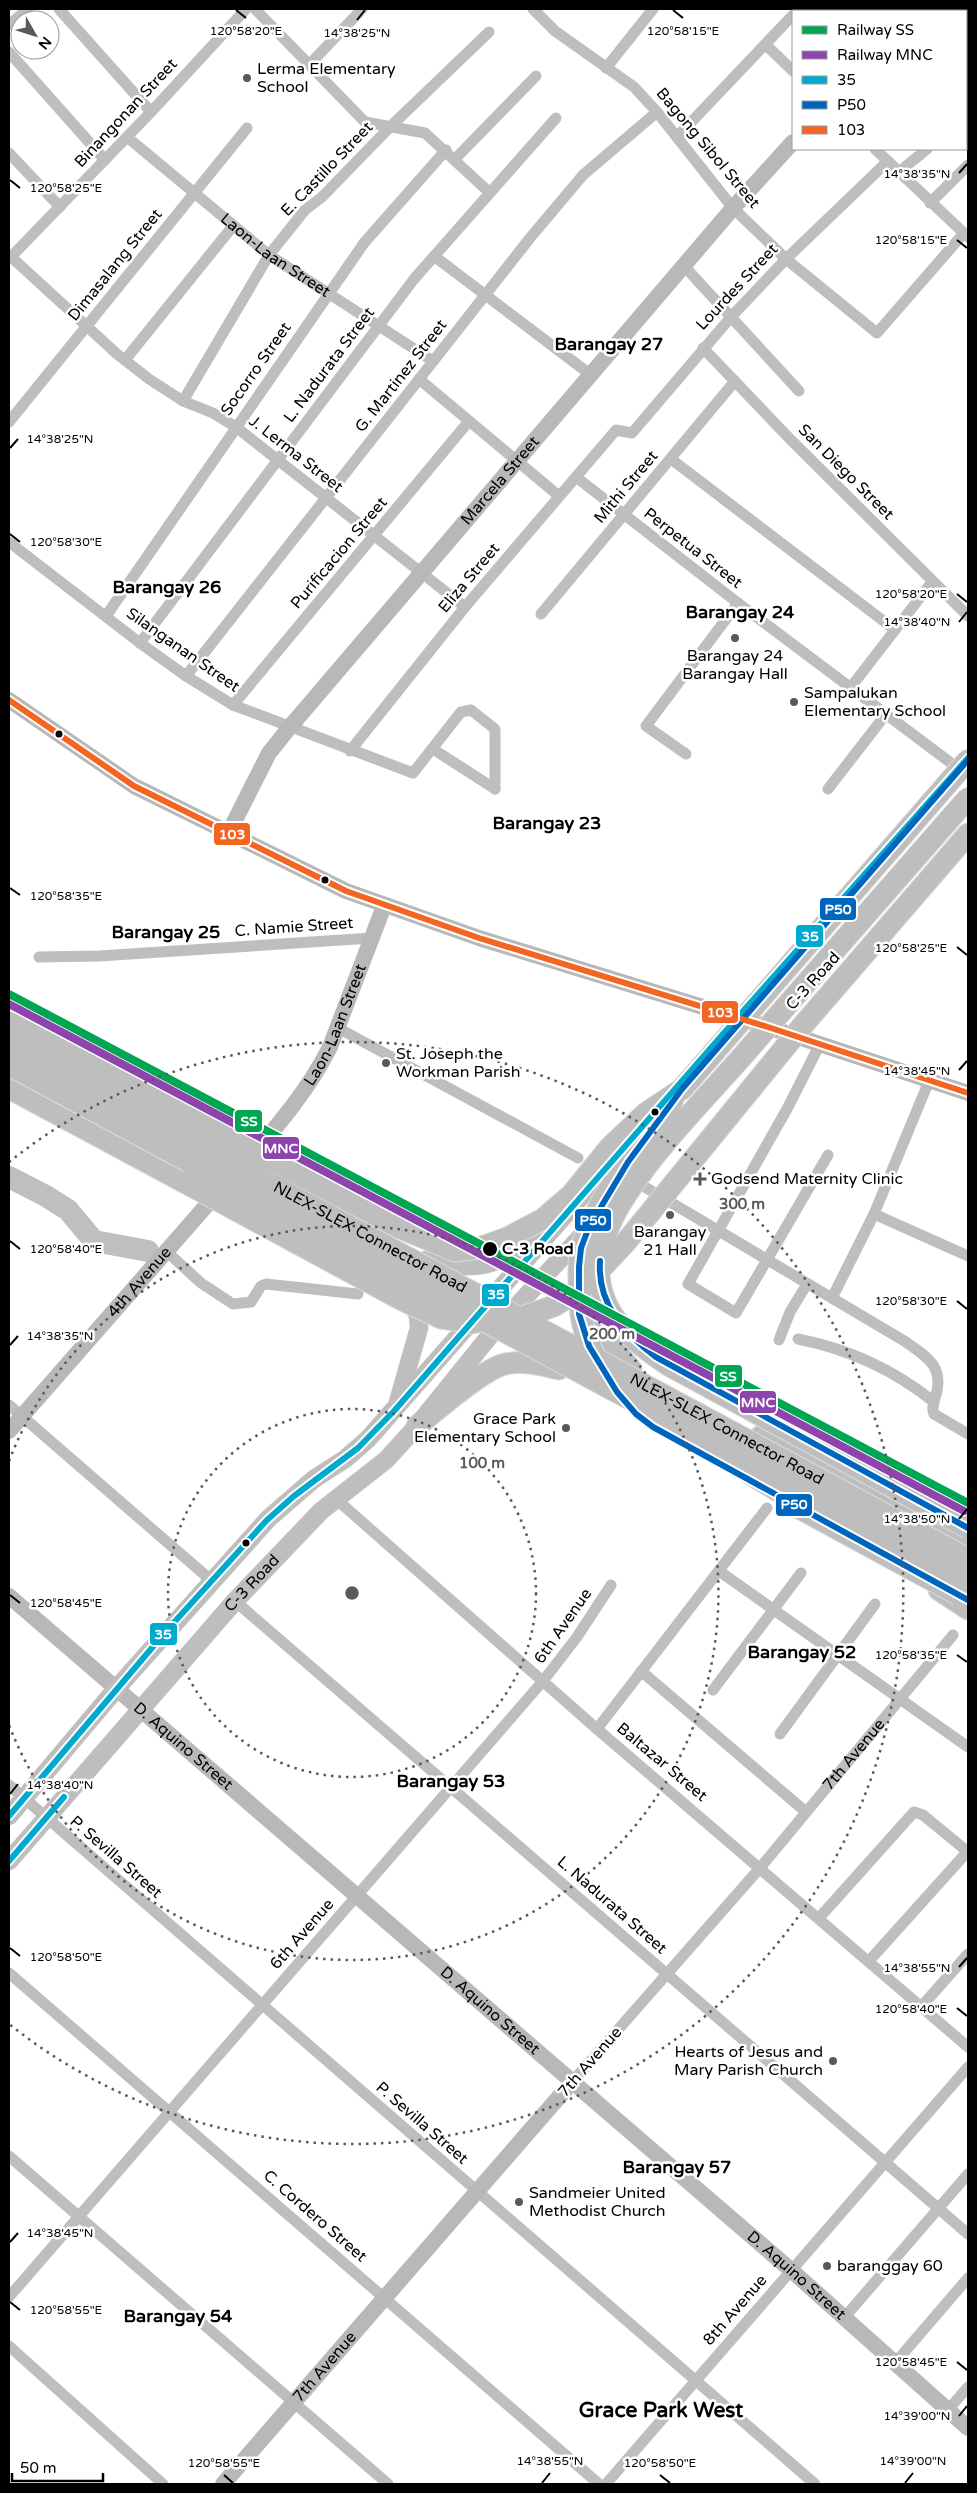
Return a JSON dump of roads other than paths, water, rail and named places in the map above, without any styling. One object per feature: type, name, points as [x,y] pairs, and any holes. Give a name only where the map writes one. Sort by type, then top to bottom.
[{"type":"highway","points":[[966,762],[682,1089],[628,1162],[600,1206],[581,1248],[580,1314],[589,1346],[602,1371],[616,1392],[636,1414],[653,1427],[968,1600]]},
{"type":"highway","points":[[968,798],[638,1177],[615,1213],[601,1252],[599,1267],[609,1312],[624,1330],[645,1349],[668,1365],[968,1528]]},
{"type":"highway","points":[[9,1088],[440,1318],[480,1324],[518,1320],[554,1306],[583,1288],[606,1264],[804,1024],[968,834]]},
{"type":"highway","points":[[9,1022],[398,1228],[455,1251],[479,1248],[507,1238],[543,1219],[570,1194],[610,1148],[646,1113],[682,1089]]},
{"type":"highway","points":[[9,1036],[246,1162]]},
{"type":"highway","name":"NLEX-SLEX Connector Road","points":[[9,1043],[968,1559]]},
{"type":"highway","name":"NLEX-SLEX Connector Road","points":[[9,1065],[968,1581]]},
{"type":"highway","points":[[9,1074],[222,1188]]},
{"type":"highway","points":[[631,1369],[615,1351],[598,1324],[589,1301],[587,1271],[592,1245],[606,1216],[634,1180]]},
{"type":"highway","points":[[515,1308],[968,1543]]},
{"type":"highway","points":[[492,1333],[741,1468],[968,1609]]},
{"type":"highway","points":[[417,1426],[470,1384],[504,1364],[524,1362],[559,1369]]},
{"type":"highway","points":[[741,1468],[759,1435]]},
{"type":"main road","name":"C-3 Road","points":[[9,1816],[116,1689],[268,1519],[314,1479],[345,1459],[368,1439],[396,1410],[736,1018],[966,762]]},
{"type":"main road","name":"C-3 Road","points":[[9,1861],[234,1601],[304,1526],[386,1460],[417,1426],[492,1333],[634,1180],[968,805]]},
{"type":"main road","points":[[246,1162],[515,1308]]},
{"type":"main road","points":[[222,1188],[389,1280],[492,1333]]},
{"type":"main road","points":[[426,1260],[452,1266],[476,1267],[503,1260],[567,1212]]},
{"type":"main road","points":[[389,1280],[405,1293],[413,1303],[419,1328],[417,1342],[396,1410]]},
{"type":"main road","points":[[437,1362],[456,1377]]},
{"type":"street","points":[[9,25],[28,9]]},
{"type":"street","points":[[60,9],[151,112]]},
{"type":"street","name":"Binangonan Street","points":[[9,257],[151,112],[246,9]]},
{"type":"street","points":[[255,9],[365,122],[425,133],[446,150],[490,193]]},
{"type":"street","points":[[309,65],[362,9]]},
{"type":"street","name":"Bagong Sibol Street","points":[[533,9],[556,31],[634,87],[657,112],[733,208],[786,259],[877,333],[966,235]]},
{"type":"street","points":[[606,68],[647,11]]},
{"type":"street","points":[[677,137],[792,16]]},
{"type":"street","name":"E. Castillo Street","points":[[183,401],[269,256],[305,210],[322,197],[390,127],[490,32]]},
{"type":"street","points":[[766,45],[792,69]]},
{"type":"street","points":[[9,52],[105,160]]},
{"type":"street","points":[[455,159],[536,76]]},
{"type":"street","name":"G. Martinez Street","points":[[186,676],[486,294],[583,175],[657,112]]},
{"type":"street","name":"L. Nadurata Street","points":[[140,643],[434,256],[556,118]]},
{"type":"street","name":"Dimasalang Street","points":[[9,422],[247,128]]},
{"type":"street","name":"Laon-Laan Street","points":[[127,137],[269,256],[433,361]]},
{"type":"street","name":"Marcela Street","points":[[228,834],[269,753],[289,728],[733,208],[792,143]]},
{"type":"street","name":"Socorro Street","points":[[106,616],[364,243],[446,150]]},
{"type":"street","points":[[876,150],[966,235]]},
{"type":"street","points":[[899,172],[926,150]]},
{"type":"street","points":[[9,153],[60,207]]},
{"type":"street","name":"Lourdes Street","points":[[616,430],[632,433],[730,316],[888,161]]},
{"type":"street","points":[[930,203],[968,165]]},
{"type":"street","points":[[124,360],[233,226]]},
{"type":"street","points":[[434,256],[591,375]]},
{"type":"street","name":"J. Lerma Street","points":[[9,257],[124,360],[150,380],[183,401],[213,413],[236,427],[465,607]]},
{"type":"street","points":[[684,266],[799,391]]},
{"type":"street","name":"San Diego Street","points":[[703,348],[932,582],[968,616]]},
{"type":"street","points":[[419,379],[559,496]]},
{"type":"street","name":"Mithi Street","points":[[541,614],[735,381]]},
{"type":"street","name":"Purificacion Street","points":[[233,705],[469,421]]},
{"type":"street","name":"Eliza Street","points":[[350,751],[465,607],[616,430]]},
{"type":"street","points":[[671,459],[894,629]]},
{"type":"street","name":"Perpetua Street","points":[[576,477],[738,604],[851,686],[886,714],[966,762]]},
{"type":"street","name":"Silanganan Street","points":[[9,542],[140,643],[186,676],[233,705],[289,728],[413,773],[433,749]]},
{"type":"street","points":[[851,686],[932,582]]},
{"type":"street","points":[[686,754],[646,726],[738,604]]},
{"type":"street","points":[[9,701],[134,786],[346,891],[478,938],[771,1028],[819,1046],[968,1093]]},
{"type":"street","points":[[470,710],[495,729],[495,789],[433,749],[461,712],[470,710]]},
{"type":"street","points":[[828,789],[886,714]]},
{"type":"street","name":"Laon-Laan Street","points":[[270,1134],[320,1069],[338,1028],[384,906]]},
{"type":"street","name":"C. Namie Street","points":[[38,957],[99,956],[372,938]]},
{"type":"street","points":[[338,1028],[578,1158]]},
{"type":"street","points":[[819,1046],[787,1109],[688,1284],[736,1313],[828,1155]]},
{"type":"street","points":[[832,1298],[874,1214],[929,1081]]},
{"type":"street","name":"4th Avenue","points":[[9,1431],[270,1134]]},
{"type":"street","points":[[634,1180],[832,1298],[931,1360],[937,1373],[937,1392],[933,1406],[936,1418],[968,1434]]},
{"type":"street","points":[[874,1214],[968,1256]]},
{"type":"street","points":[[166,1251],[201,1282],[232,1304],[251,1302],[261,1286],[266,1284],[358,1294]]},
{"type":"street","points":[[779,1340],[790,1312],[807,1284]]},
{"type":"street","points":[[798,1339],[828,1344],[859,1355],[891,1371],[933,1406]]},
{"type":"street","points":[[9,1405],[213,1582]]},
{"type":"street","name":"Baltazar Street","points":[[336,1499],[597,1729],[968,2047]]},
{"type":"street","points":[[597,1729],[767,1508]]},
{"type":"street","points":[[719,1570],[968,1747]]},
{"type":"street","points":[[713,1690],[801,1573]]},
{"type":"street","name":"6th Avenue","points":[[9,2297],[543,1681],[577,1637],[611,1585]]},
{"type":"street","name":"D. Aquino Street","points":[[9,1596],[792,2271],[968,2428]]},
{"type":"street","name":"L. Nadurata Street","points":[[234,1601],[968,2234]]},
{"type":"street","points":[[780,1734],[875,1604]]},
{"type":"street","name":"7th Avenue","points":[[224,2484],[760,1868],[953,1635]]},
{"type":"street","points":[[641,1672],[806,1812]]},
{"type":"street","name":"P. Sevilla Street","points":[[9,1785],[815,2484]]},
{"type":"street","points":[[818,1918],[914,1812],[923,1814],[968,1852],[869,1961]]},
{"type":"street","points":[[922,2006],[968,1954]]},
{"type":"street","name":"C. Cordero Street","points":[[9,1973],[599,2484]]},
{"type":"street","name":"8th Avenue","points":[[606,2484],[968,2067]]},
{"type":"street","points":[[9,2156],[388,2484]]},
{"type":"street","points":[[844,2318],[968,2174]]},
{"type":"street","points":[[895,2363],[968,2278]]},
{"type":"street","points":[[9,2346],[163,2484]]},
{"type":"street","points":[[948,2410],[968,2387]]},
{"type":"waterway","points":[[9,1177],[68,1210],[94,1241],[148,1251]]},
{"type":"rail line","name":"SS","points":[[9,994],[968,1503]]},
{"type":"rail line","name":"MNC","points":[[9,1004],[964,1511]]},
{"type":"place","name":"Lerma Elementary School","points":[[247,78]]},
{"type":"place","name":"Barangay 24 Barangay Hall","points":[[735,638]]},
{"type":"place","name":"Sampalukan Elementary School","points":[[794,702]]},
{"type":"place","name":"St. Joseph the Workman Parish","points":[[386,1063]]},
{"type":"place","name":"Godsend Maternity Clinic","points":[[700,1179]]},
{"type":"place","name":"Barangay 21 Hall","points":[[670,1215]]},
{"type":"place","name":"C-3 Road","points":[[490,1249]]},
{"type":"place","name":"Grace Park Elementary School","points":[[566,1428]]},
{"type":"place","name":"Hearts of Jesus and Mary Parish Church","points":[[833,2061]]},
{"type":"place","name":"Sandmeier United Methodist Church","points":[[519,2202]]},
{"type":"place","name":"baranggay 60","points":[[827,2266]]},
{"type":"district","name":"Barangay 27","points":[[609,344]]},
{"type":"district","name":"Barangay 26","points":[[167,587]]},
{"type":"district","name":"Barangay 24","points":[[740,612]]},
{"type":"district","name":"Barangay 23","points":[[547,823]]},
{"type":"district","name":"Barangay 25","points":[[166,932]]},
{"type":"district","name":"Barangay 52","points":[[802,1652]]},
{"type":"district","name":"Barangay 53","points":[[451,1781]]},
{"type":"district","name":"Barangay 57","points":[[677,2167]]},
{"type":"district","name":"Barangay 54","points":[[178,2316]]},
{"type":"district","name":"Grace Park West","points":[[661,2410]]}]
